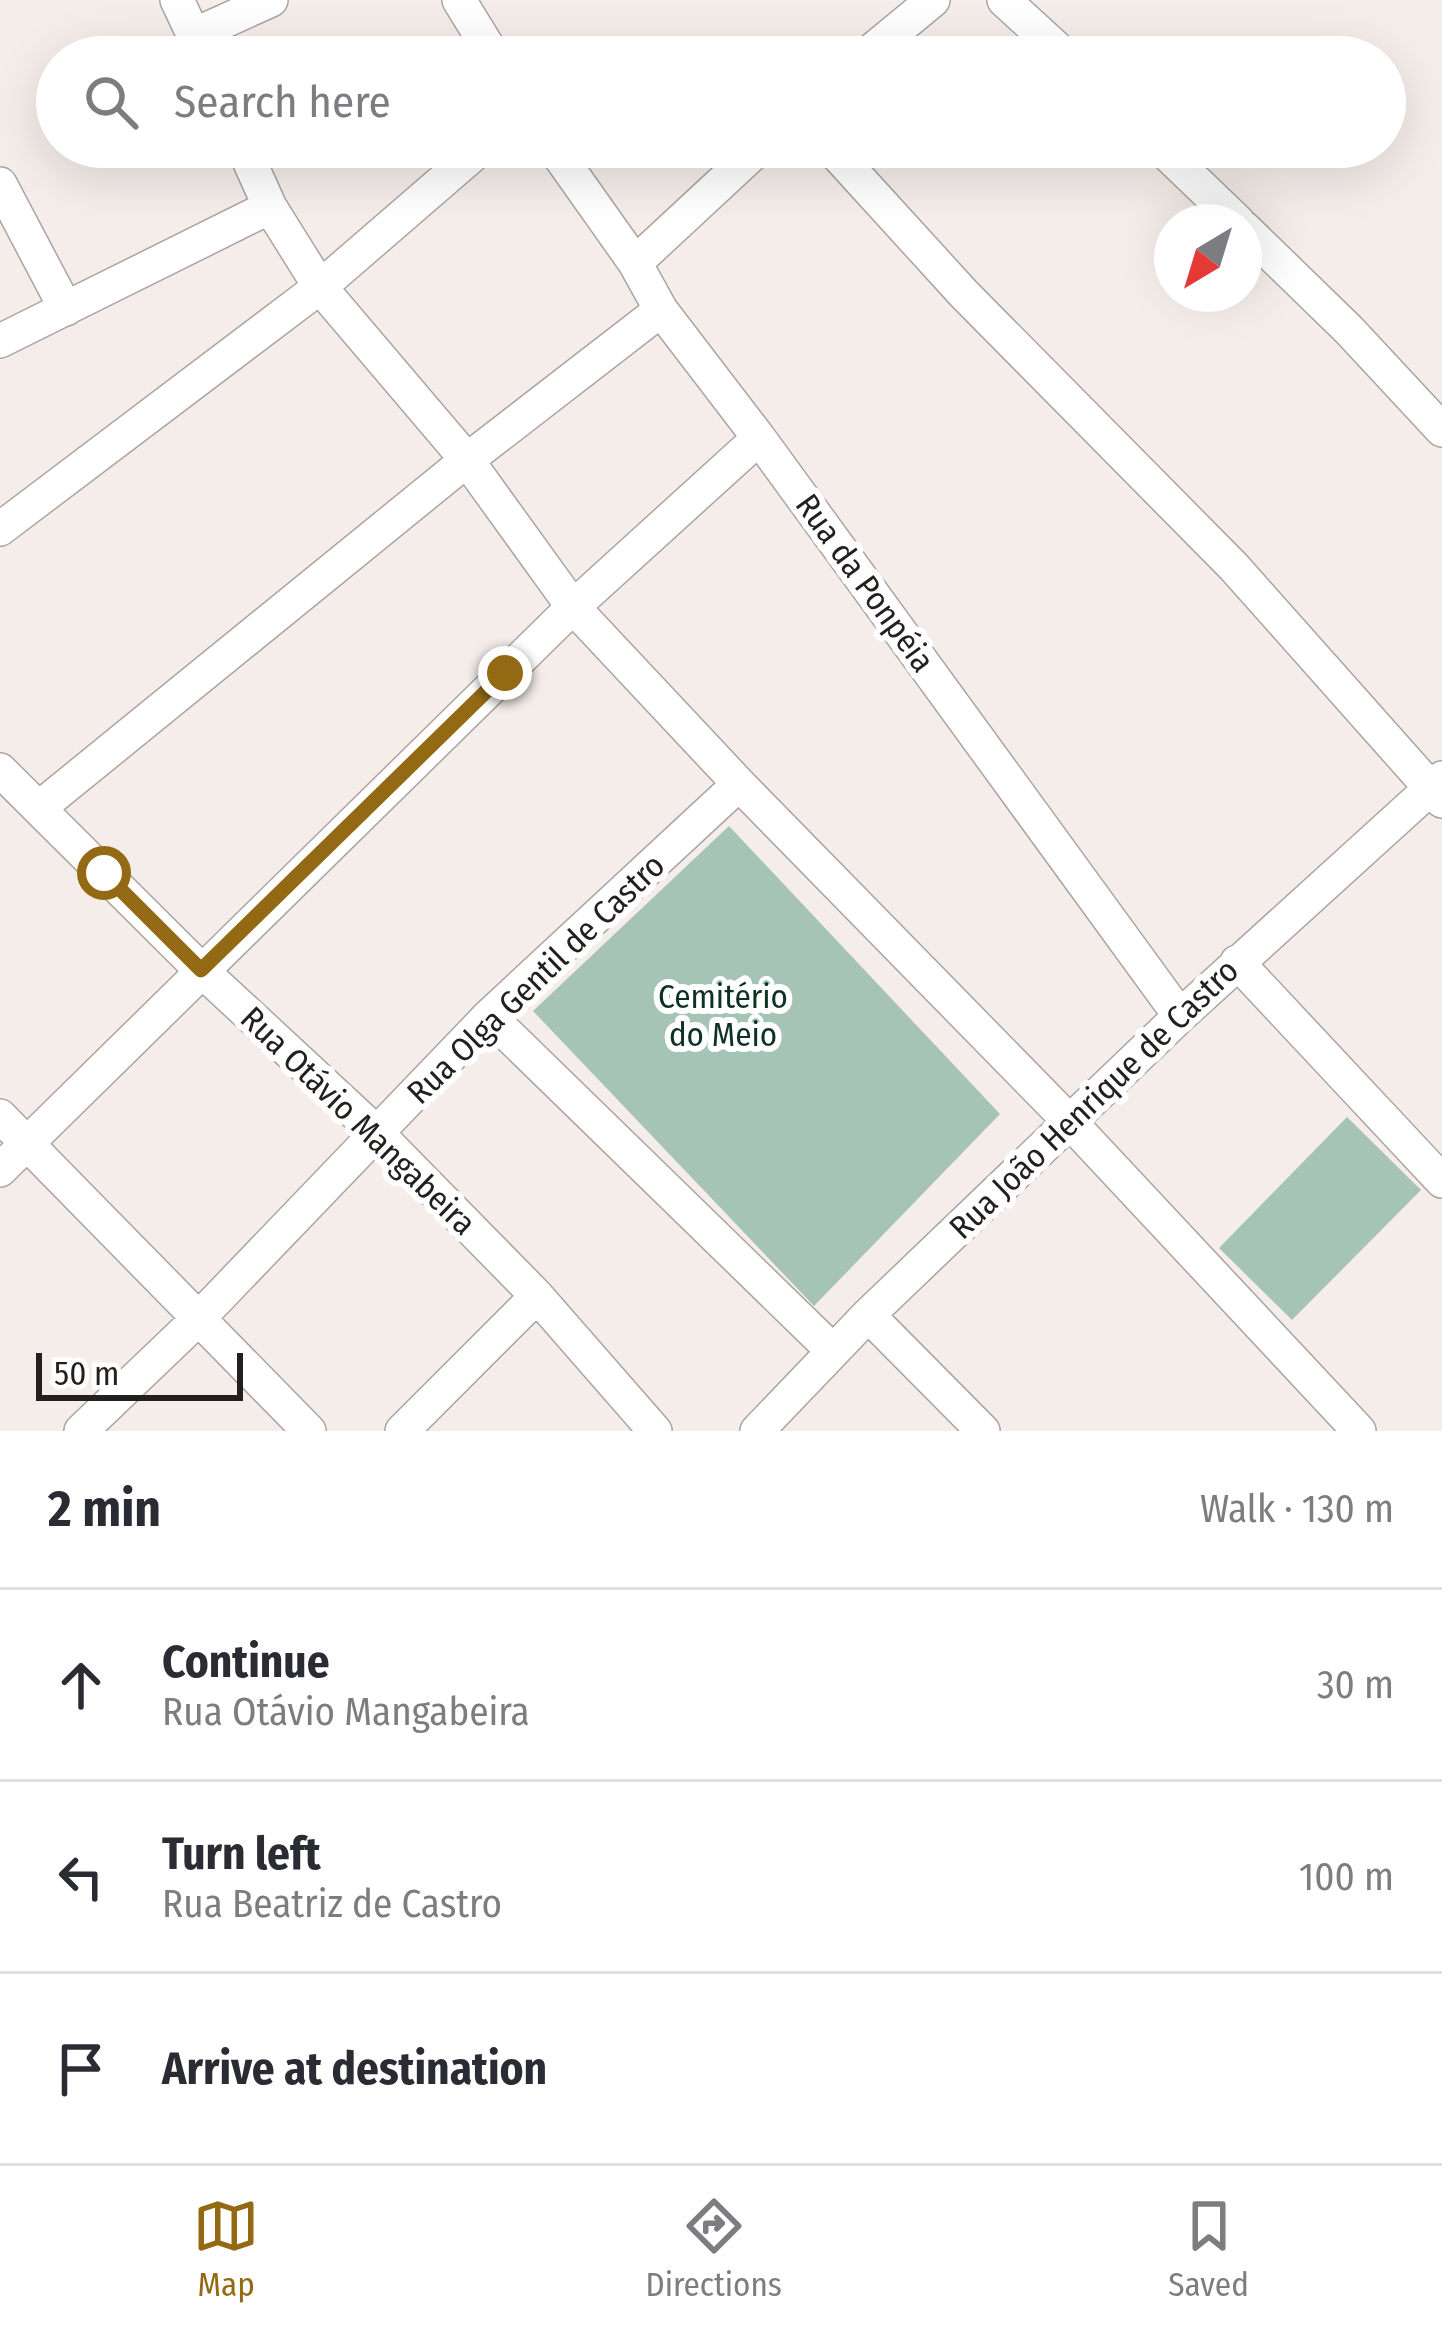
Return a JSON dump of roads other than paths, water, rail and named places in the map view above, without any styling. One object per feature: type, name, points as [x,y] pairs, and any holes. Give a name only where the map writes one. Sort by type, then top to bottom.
[{"type":"street","points":[[177,0],[194,36]]},
{"type":"street","points":[[215,36],[271,0]]},
{"type":"street","points":[[459,0],[481,36]]},
{"type":"street","points":[[889,36],[933,0]]},
{"type":"street","points":[[1004,0],[1043,36]]},
{"type":"street","points":[[252,168],[269,207],[320,287],[467,460],[573,607],[1071,1123],[1359,1431]]},
{"type":"street","points":[[0,530],[320,287],[458,168]]},
{"type":"street","name":"Rua da Ponpéia","points":[[568,168],[661,310],[1180,1016]]},
{"type":"street","points":[[634,263],[737,168]]},
{"type":"street","points":[[849,168],[964,294],[1234,567],[1438,790]]},
{"type":"street","points":[[1182,168],[1219,204]]},
{"type":"street","points":[[0,184],[66,309]]},
{"type":"street","points":[[0,341],[269,207]]},
{"type":"street","points":[[1262,245],[1442,430]]},
{"type":"street","points":[[39,808],[467,460],[661,310]]},
{"type":"street","points":[[0,1170],[573,607],[759,438]]},
{"type":"street","name":"Rua Otávio Mangabeira","points":[[0,770],[201,970],[378,1134],[537,1297],[656,1431]]},
{"type":"street","name":"Rua Olga Gentil de Castro","points":[[81,1431],[198,1319],[489,1016],[739,784]]},
{"type":"street","name":"Rua João Henrique de Castro","points":[[757,1431],[868,1315],[1237,962],[1438,790]]},
{"type":"street","points":[[1237,962],[1442,1181]]},
{"type":"street","points":[[489,1016],[833,1351]]},
{"type":"street","points":[[0,1116],[309,1431]]},
{"type":"street","points":[[402,1431],[537,1297]]},
{"type":"street","points":[[868,1315],[983,1431]]},
{"type":"park label","name":"Cemitério do Meio","points":[[723,1016]]}]
